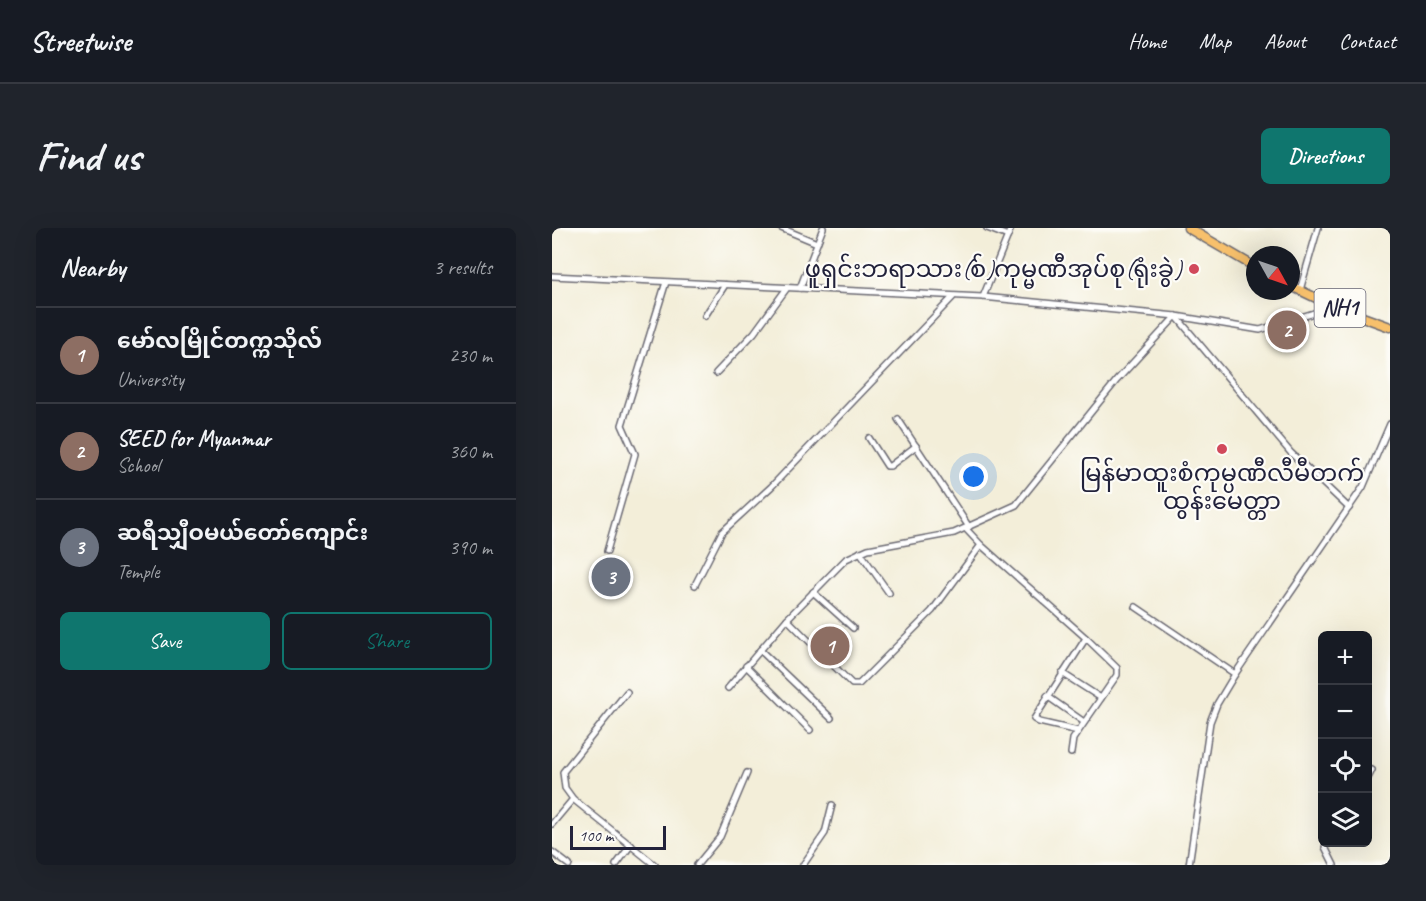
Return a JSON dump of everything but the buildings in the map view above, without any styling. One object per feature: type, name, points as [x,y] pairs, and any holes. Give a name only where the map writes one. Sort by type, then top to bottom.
[{"type":"highway","points":[[1188,228],[1246,262]]},
{"type":"highway","name":"NH1","points":[[1300,290],[1335,307],[1390,327]]},
{"type":"street","points":[[781,228],[817,243]]},
{"type":"street","points":[[800,288],[823,228]]},
{"type":"street","points":[[987,228],[1008,236]]},
{"type":"street","points":[[983,297],[1011,228]]},
{"type":"street","points":[[1300,275],[1318,228]]},
{"type":"street","points":[[552,276],[983,297],[1176,316],[1260,330],[1335,307]]},
{"type":"street","points":[[607,551],[635,454],[622,426],[666,282]]},
{"type":"street","points":[[705,316],[725,285]]},
{"type":"street","points":[[716,373],[754,333],[787,288]]},
{"type":"street","points":[[695,585],[722,531],[771,487],[953,297]]},
{"type":"street","points":[[1176,316],[1291,453],[1349,508]]},
{"type":"street","points":[[728,688],[787,619],[841,562],[860,552],[968,528],[1017,505],[1117,380],[1176,316]]},
{"type":"street","points":[[898,419],[981,545],[1117,668],[1117,675],[1073,739],[1071,753]]},
{"type":"street","points":[[1189,865],[1210,722],[1235,674],[1363,487],[1390,424]]},
{"type":"street","points":[[869,438],[888,466],[916,446]]},
{"type":"street","points":[[787,619],[852,684],[859,684],[932,611],[981,545]]},
{"type":"street","points":[[860,552],[889,593]]},
{"type":"street","points":[[813,592],[853,628]]},
{"type":"street","points":[[1136,607],[1235,674]]},
{"type":"street","points":[[1078,731],[1035,720],[1047,696],[1086,638]]},
{"type":"street","points":[[760,650],[831,718]]},
{"type":"street","points":[[746,666],[810,730]]},
{"type":"street","points":[[1062,673],[1101,698]]},
{"type":"street","points":[[627,692],[564,772],[563,782],[573,799],[655,865]]},
{"type":"street","points":[[1047,696],[1084,722]]},
{"type":"street","points":[[698,865],[720,837],[747,772]]},
{"type":"street","points":[[552,824],[573,799]]},
{"type":"street","points":[[803,865],[825,833],[832,805]]},
{"type":"street","points":[[616,865],[631,845]]},
{"type":"street","points":[[1325,847],[1334,865]]},
{"type":"street","points":[[552,852],[569,865]]},
{"type":"place","name":"ဖူရှင်းဘရာသား(စ်)ကုမ္မဏီအုပ်စု(ရုံးခွဲ)","points":[[1194,269]]},
{"type":"place","name":"SEED for Myanmar","points":[[1287,330]]},
{"type":"place","name":"မြန်မာထူးစံကုမ္ပဏီလီမီတက် ထွန်းမေတ္တာ","points":[[1222,449]]},
{"type":"place","name":"ဆရီသျှီဝမယ်တော်ကျောင်း","points":[[611,577]]},
{"type":"place","name":"မော်လမြိုင်တက္ကသိုလ်","points":[[830,646]]}]
